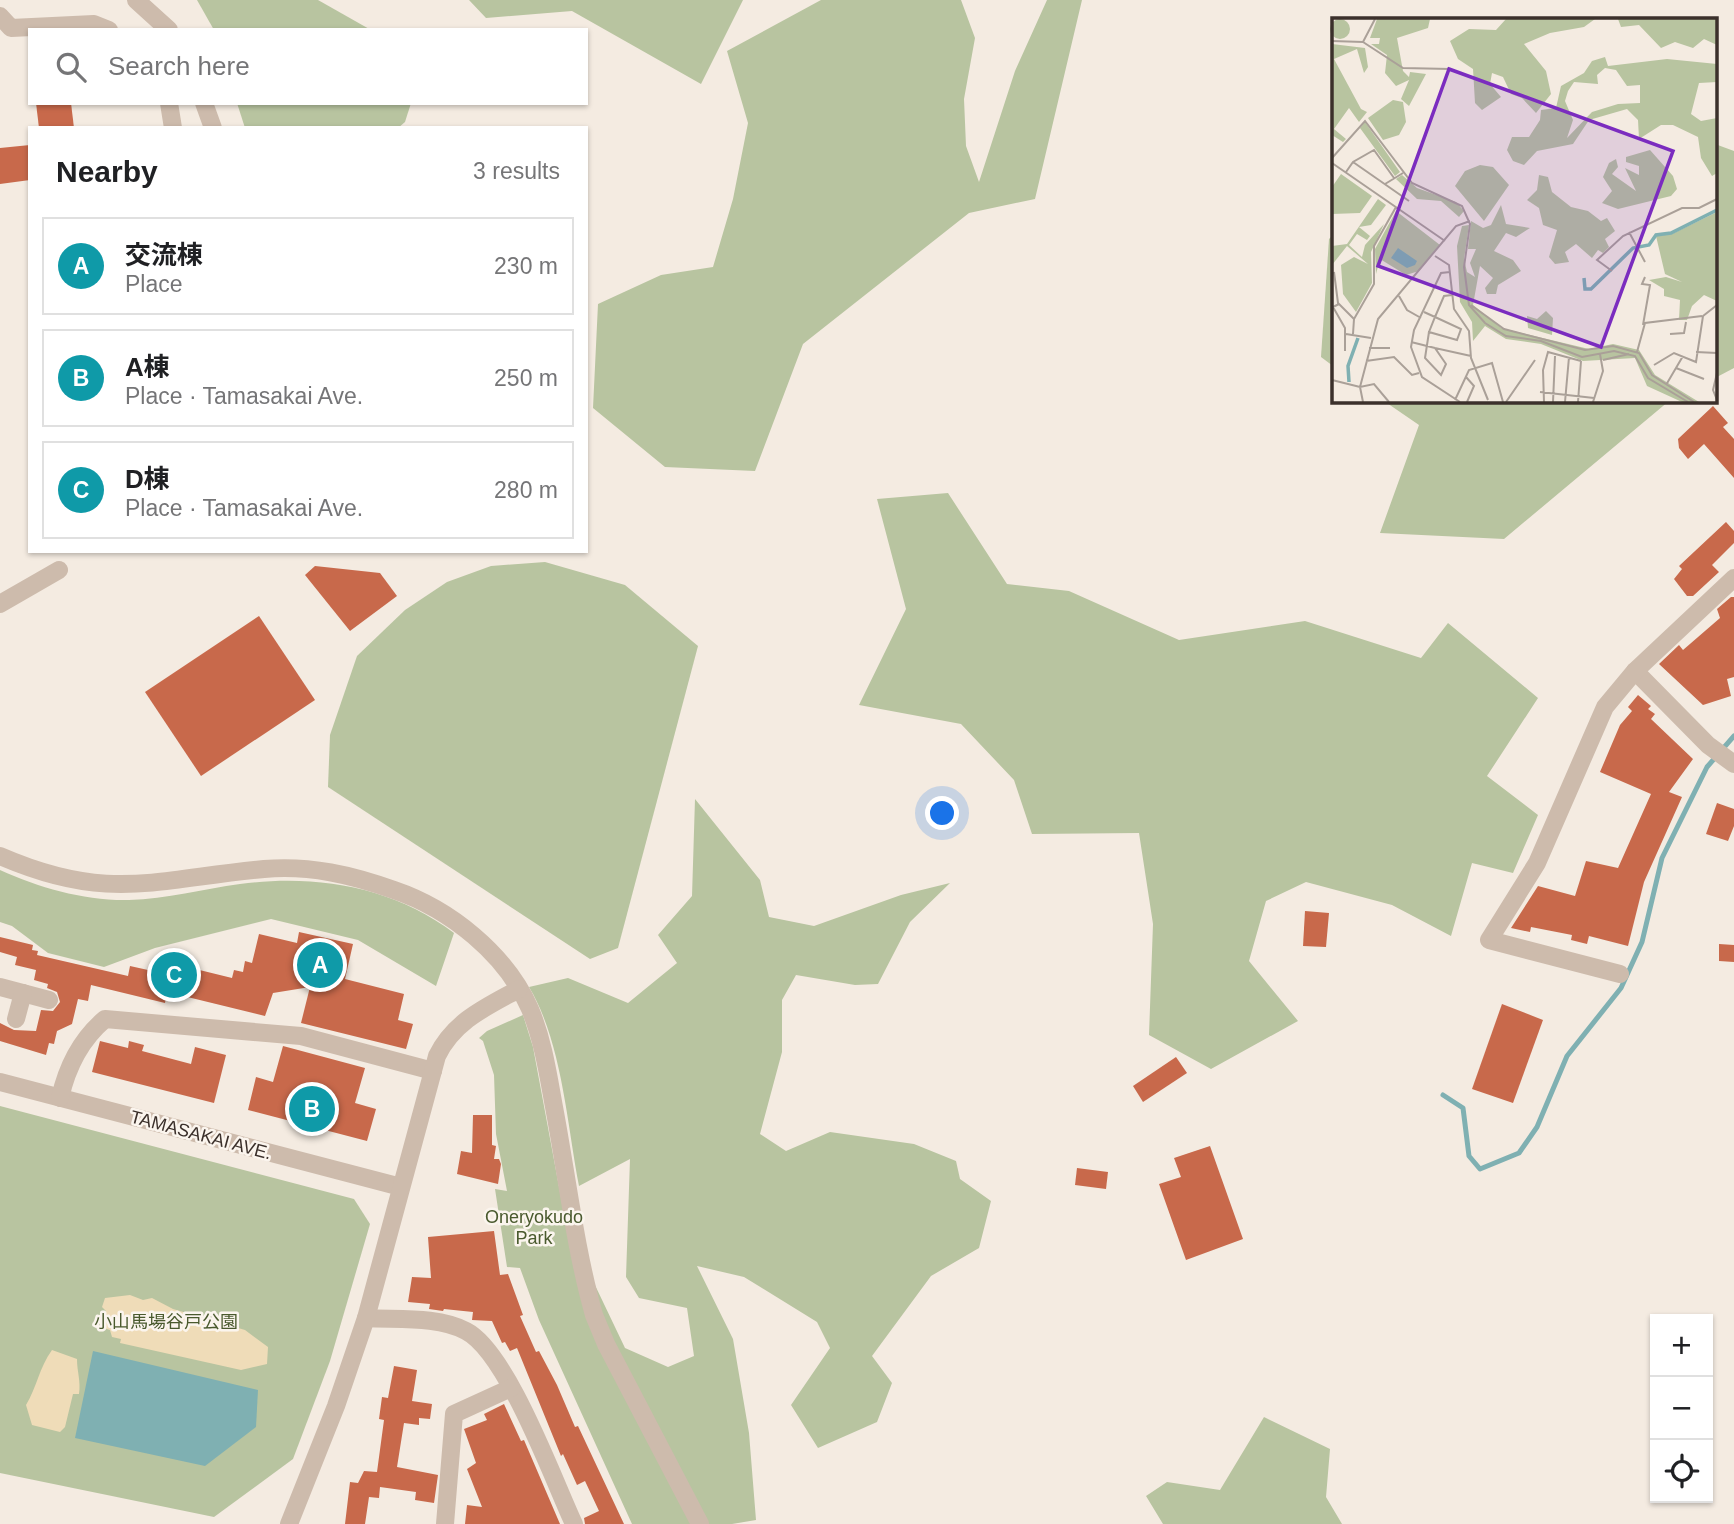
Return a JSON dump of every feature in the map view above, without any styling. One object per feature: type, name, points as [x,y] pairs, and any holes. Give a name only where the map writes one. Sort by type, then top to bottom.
[{"type":"street","points":[[136,0],[167,28]]},
{"type":"street","points":[[0,16],[10,28],[94,24],[104,28]]},
{"type":"street","points":[[169,105],[173,126]]},
{"type":"street","points":[[205,105],[213,126]]},
{"type":"street","points":[[0,604],[59,570]]},
{"type":"street","points":[[1620,974],[1489,940],[1537,863],[1605,706],[1635,671],[1734,578]]},
{"type":"street","points":[[1635,671],[1708,745],[1734,764]]},
{"type":"street","points":[[0,856],[50,876],[103,885],[155,885],[285,868],[353,877],[412,896],[444,913],[488,952],[519,989],[536,1026],[545,1060],[594,1315],[606,1345],[700,1524]]},
{"type":"street","points":[[0,987],[49,1000]]},
{"type":"street","points":[[289,1524],[336,1406],[366,1318],[433,1071],[444,1042],[462,1023],[519,989]]},
{"type":"street","points":[[16,1019],[23,993]]},
{"type":"street","points":[[60,1098],[66,1070],[92,1031],[106,1020],[301,1035],[433,1071]]},
{"type":"street","name":"TAMASAKAI AVE.","points":[[0,1082],[401,1187]]},
{"type":"street","points":[[366,1318],[444,1324],[466,1331],[484,1344],[496,1359],[511,1388],[574,1524]]},
{"type":"street","points":[[445,1524],[454,1415],[511,1388]]},
{"type":"green space","points":[[197,0],[318,0],[367,28],[213,28]]},
{"type":"green space","points":[[469,0],[743,0],[701,84],[572,11],[486,18]]},
{"type":"green space","points":[[821,0],[961,0],[975,38],[964,99],[966,146],[979,182],[1015,71],[1047,0],[1082,0],[1035,199],[969,213],[803,344],[755,471],[665,467],[593,408],[598,304],[661,275],[713,267],[733,199],[748,123],[727,51]]},
{"type":"green space","points":[[238,105],[410,105],[405,122],[400,126],[244,126]]},
{"type":"green space","points":[[1716,144],[1734,151],[1734,368],[1716,377]]},
{"type":"green space","points":[[1332,236],[1332,365],[1321,357],[1329,239]]},
{"type":"green space","points":[[1385,402],[1668,402],[1504,539],[1380,533],[1419,425]]},
{"type":"green space","points":[[948,493],[1007,584],[1069,591],[1179,640],[1305,621],[1421,658],[1448,623],[1538,698],[1487,776],[1538,815],[1513,873],[1472,863],[1451,936],[1392,905],[1306,882],[1266,901],[1249,961],[1298,1021],[1211,1069],[1149,1035],[1153,924],[1139,833],[1032,834],[1014,780],[961,724],[859,705],[906,609],[877,499]]},
{"type":"green space","points":[[545,562],[625,585],[698,646],[618,948],[590,959],[328,787],[330,735],[357,656],[405,610],[447,582],[491,566]]},
{"type":"green space","name":"Oneryokudo Park","points":[[695,799],[760,880],[769,917],[814,926],[901,895],[950,883],[910,922],[878,984],[855,985],[796,975],[782,1000],[782,1052],[760,1134],[786,1151],[830,1132],[914,1144],[956,1161],[960,1179],[991,1201],[979,1248],[931,1276],[872,1356],[892,1383],[877,1422],[818,1448],[791,1405],[830,1348],[817,1322],[744,1277],[697,1266],[733,1339],[749,1433],[756,1520],[732,1524],[632,1524],[539,1320],[520,1268],[507,1267],[495,1189],[507,1191],[496,1134],[494,1075],[483,1041],[479,1038],[487,1031],[523,1015],[533,1047],[573,1262],[593,1281],[625,1348],[668,1367],[694,1356],[687,1308],[639,1298],[626,1277],[630,1159],[579,1186],[556,1058],[540,1009],[529,987],[568,978],[628,1003],[677,963],[658,935],[692,896]]},
{"type":"green space","points":[[0,870],[63,892],[112,900],[157,898],[268,881],[324,883],[379,894],[405,904],[454,933],[436,986],[358,940],[271,919],[155,948],[104,967],[48,953],[12,926],[0,922]]},
{"type":"green space","name":"小山馬場谷戸公園","points":[[0,1106],[354,1199],[370,1224],[330,1361],[293,1459],[214,1517],[0,1473]]},
{"type":"green space","points":[[1264,1417],[1330,1449],[1326,1497],[1342,1524],[1163,1524],[1146,1496],[1167,1482],[1220,1490]]},
{"type":"sand","points":[[130,1295],[143,1300],[152,1298],[173,1309],[245,1330],[268,1347],[267,1364],[241,1370],[120,1343],[121,1339],[112,1337],[110,1330],[104,1328],[106,1311],[102,1307],[105,1298]]},
{"type":"sand","points":[[52,1350],[77,1359],[79,1394],[73,1394],[65,1427],[60,1432],[32,1425],[26,1405]]},
{"type":"water","points":[[93,1351],[258,1390],[256,1427],[205,1466],[75,1438]]},
{"type":"building","points":[[36,105],[71,105],[74,126],[39,126]]},
{"type":"building","points":[[28,145],[28,180],[0,184],[0,148]]},
{"type":"building","points":[[1713,406],[1728,423],[1723,427],[1734,439],[1734,478],[1704,444],[1688,459],[1679,448],[1678,439]]},
{"type":"building","points":[[1726,522],[1734,531],[1734,543],[1712,565],[1719,572],[1693,596],[1687,596],[1674,579],[1682,569],[1679,566]]},
{"type":"building","points":[[315,566],[380,573],[397,596],[350,631],[305,575]]},
{"type":"building","points":[[1734,597],[1734,677],[1727,679],[1731,696],[1703,705],[1659,664],[1679,645],[1683,650],[1720,618],[1717,609]]},
{"type":"building","points":[[259,616],[315,700],[201,776],[145,692]]},
{"type":"building","points":[[1638,695],[1651,706],[1648,709],[1655,714],[1651,719],[1693,759],[1669,792],[1682,797],[1644,882],[1628,946],[1589,936],[1587,944],[1571,940],[1572,935],[1531,927],[1530,932],[1511,928],[1538,886],[1575,896],[1586,861],[1618,868],[1651,794],[1600,772],[1620,725],[1632,711],[1628,707]]},
{"type":"building","points":[[1717,803],[1734,809],[1734,826],[1728,841],[1706,834]]},
{"type":"building","points":[[1305,911],[1329,913],[1326,947],[1303,946]]},
{"type":"building","points":[[299,932],[353,944],[345,979],[404,994],[398,1020],[413,1024],[406,1049],[301,1023],[310,987],[273,993],[265,1016],[167,992],[165,1003],[91,985],[88,1001],[78,999],[72,1024],[57,1031],[54,1044],[49,1043],[46,1055],[0,1041],[0,1023],[14,1030],[36,1031],[41,1010],[53,1011],[60,1002],[57,992],[47,988],[48,984],[34,980],[36,970],[15,965],[17,957],[0,952],[0,937],[33,945],[32,950],[38,951],[37,955],[128,976],[130,966],[157,972],[158,966],[169,968],[171,963],[232,978],[234,970],[243,972],[245,961],[252,963],[259,934],[297,943]]},
{"type":"building","points":[[1719,944],[1734,945],[1734,962],[1719,961]]},
{"type":"building","points":[[1502,1004],[1543,1020],[1513,1103],[1472,1089]]},
{"type":"building","points":[[100,1041],[128,1048],[129,1041],[144,1045],[142,1051],[191,1064],[195,1047],[226,1055],[214,1103],[92,1072]]},
{"type":"building","points":[[283,1046],[365,1068],[355,1103],[376,1109],[367,1141],[248,1110],[256,1077],[273,1082]]},
{"type":"building","points":[[1176,1057],[1187,1073],[1143,1102],[1133,1086]]},
{"type":"building","points":[[473,1115],[492,1115],[492,1145],[496,1146],[494,1159],[499,1159],[501,1164],[498,1184],[457,1174],[461,1151],[472,1153]]},
{"type":"building","points":[[1210,1146],[1243,1239],[1186,1260],[1159,1184],[1181,1177],[1174,1158]]},
{"type":"building","points":[[1077,1168],[1108,1172],[1106,1189],[1075,1185]]},
{"type":"building","points":[[494,1231],[500,1275],[508,1274],[523,1315],[520,1316],[536,1352],[539,1351],[557,1385],[575,1427],[578,1426],[624,1524],[585,1524],[584,1518],[599,1511],[585,1481],[577,1485],[563,1454],[561,1456],[517,1348],[510,1351],[505,1342],[502,1343],[492,1321],[472,1320],[473,1312],[429,1309],[430,1304],[408,1302],[412,1277],[431,1278],[428,1237]]},
{"type":"building","points":[[394,1366],[417,1370],[412,1401],[432,1404],[430,1419],[419,1418],[419,1425],[404,1423],[397,1467],[438,1475],[434,1503],[415,1500],[416,1492],[380,1487],[379,1498],[369,1497],[365,1524],[345,1524],[350,1482],[358,1483],[364,1471],[377,1472],[384,1420],[379,1419],[382,1397],[388,1398]]},
{"type":"building","points":[[504,1404],[521,1441],[524,1440],[560,1524],[465,1524],[467,1505],[482,1507],[467,1469],[476,1463],[464,1429],[487,1420],[484,1414]]},
{"type":"waterway","points":[[1443,1095],[1463,1108],[1469,1156],[1480,1169],[1519,1153],[1537,1127],[1567,1056],[1621,988],[1642,942],[1662,858],[1707,767],[1734,736]]},
{"type":"place","name":"交流棟","points":[[320,965]]},
{"type":"place","name":"D棟","points":[[174,975]]},
{"type":"place","name":"A棟","points":[[312,1109]]}]
